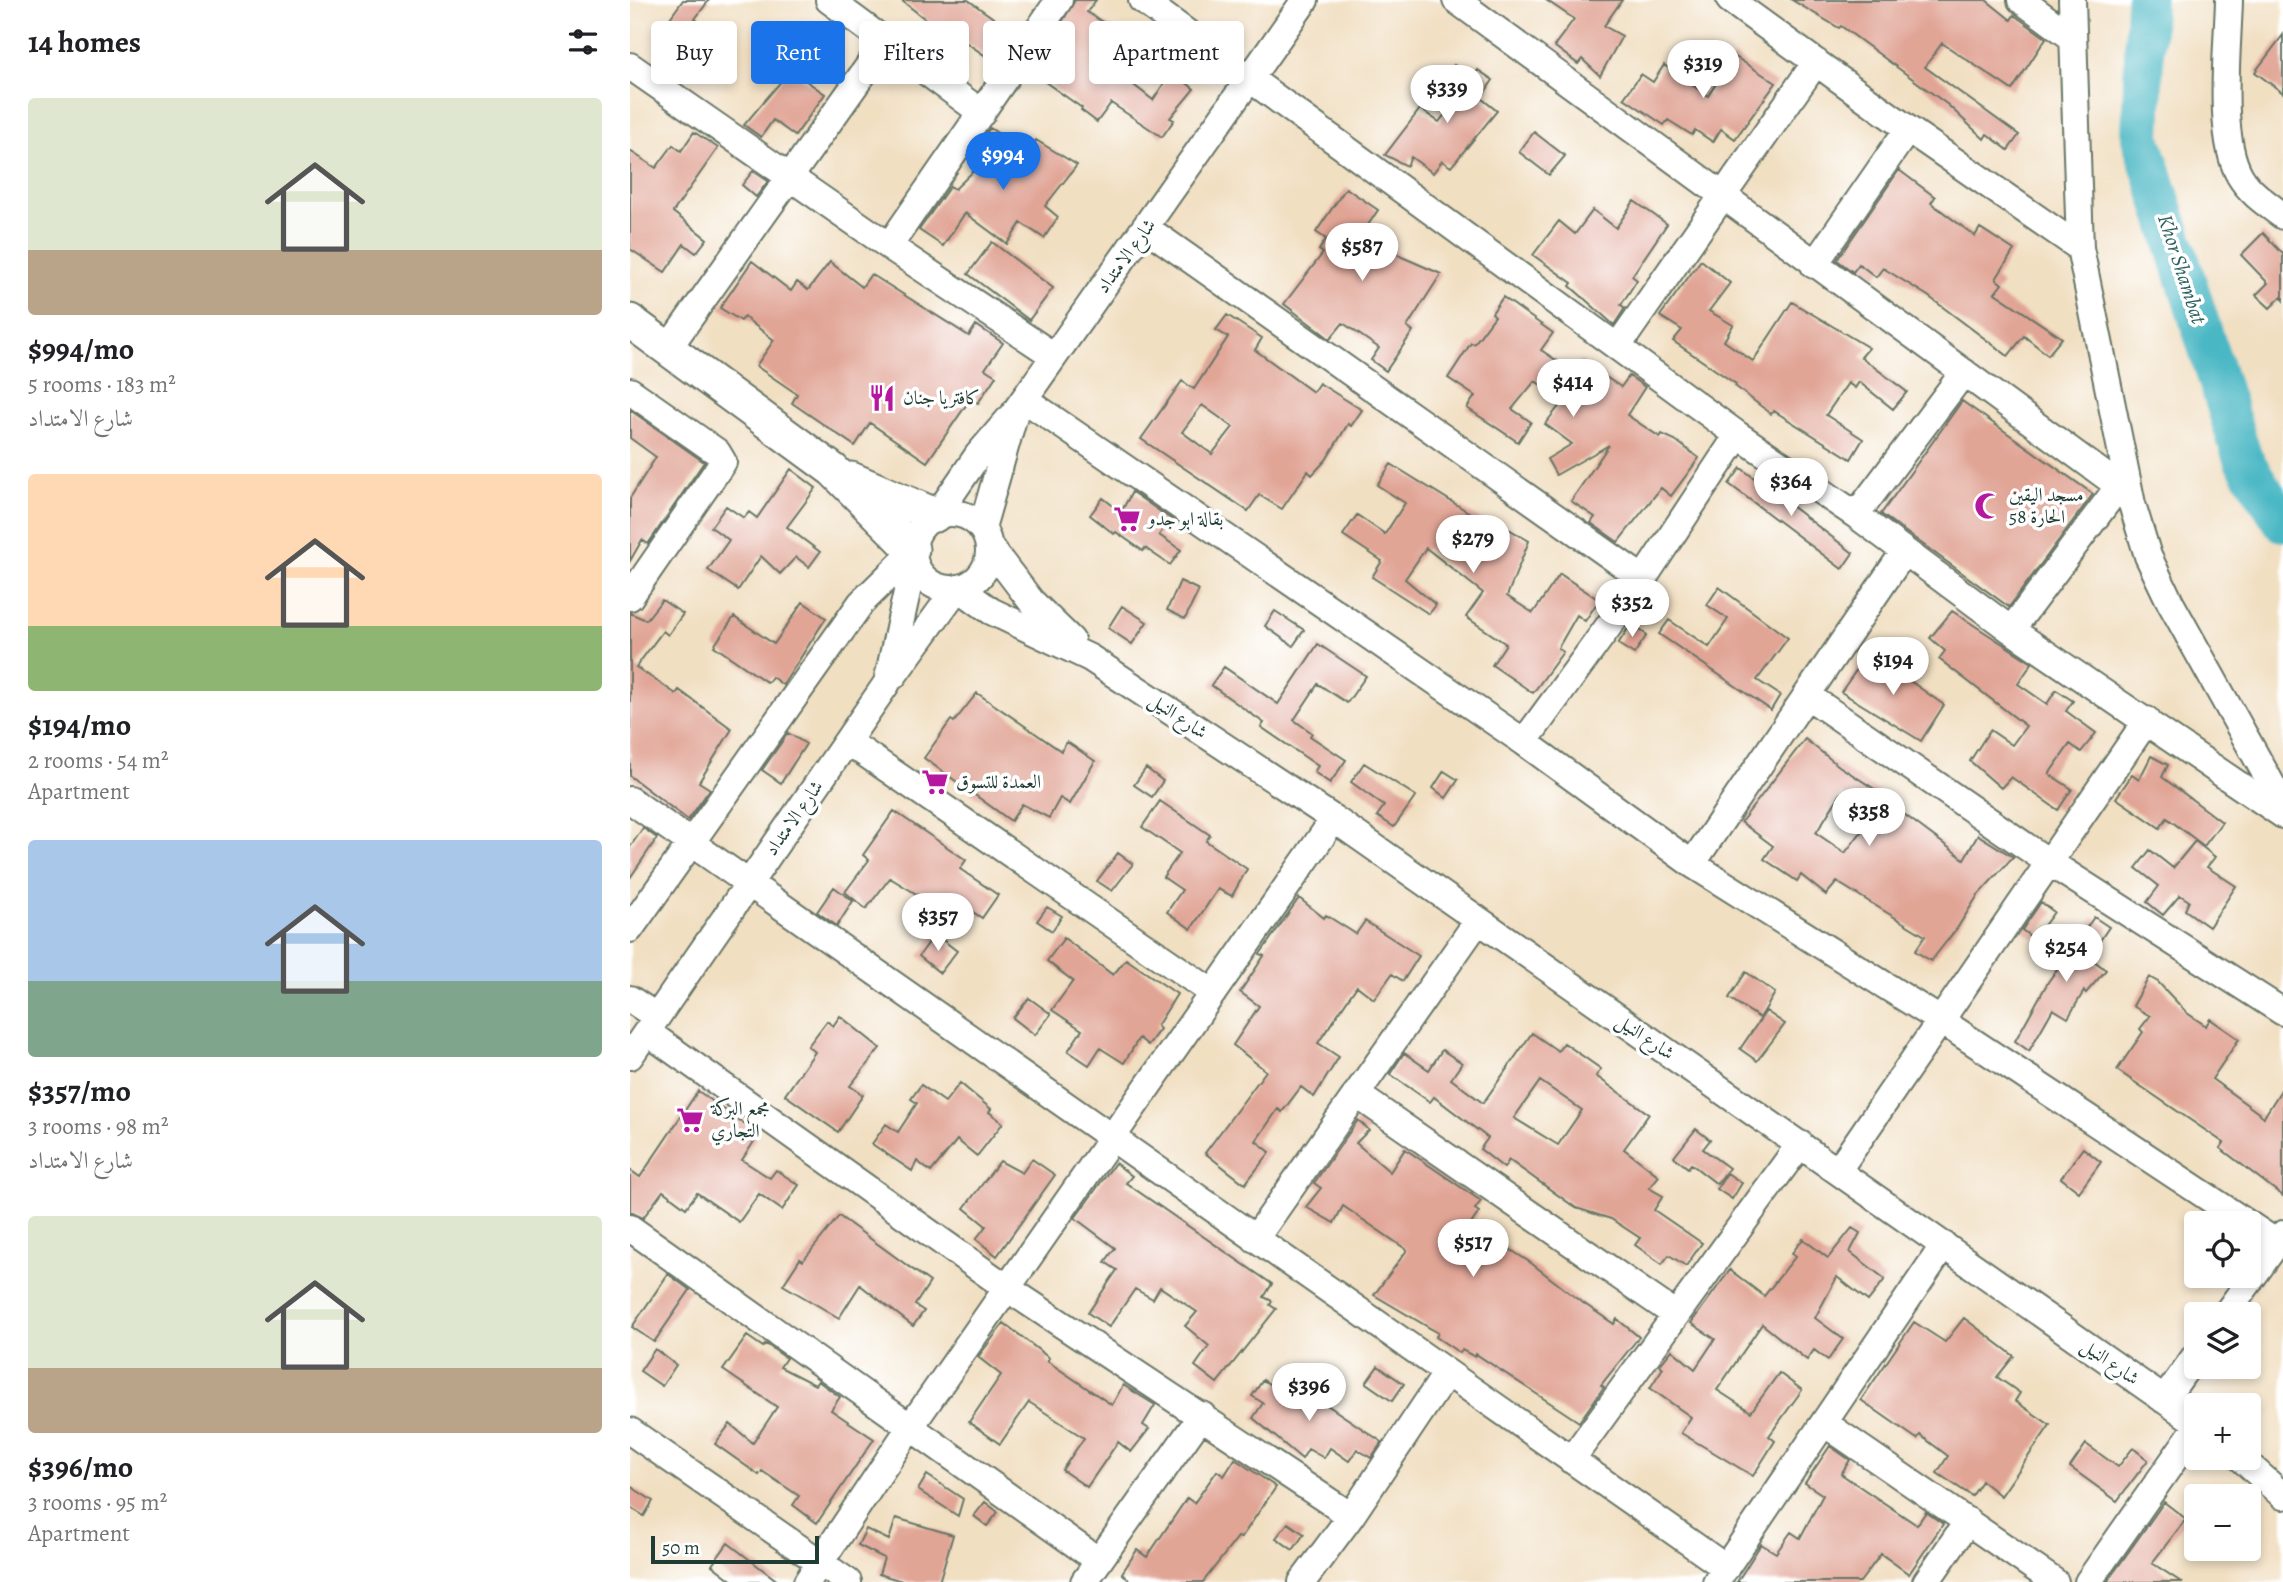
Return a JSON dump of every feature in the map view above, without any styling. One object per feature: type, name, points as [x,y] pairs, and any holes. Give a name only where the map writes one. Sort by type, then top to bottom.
[{"type":"main road","points":[[630,321],[669,347],[833,470],[913,554]]},
{"type":"main road","points":[[833,470],[936,515]]},
{"type":"street","points":[[829,0],[859,23]]},
{"type":"street","points":[[889,246],[1059,0]]},
{"type":"street","points":[[1142,0],[1738,435],[1857,515],[2011,630],[2283,815]]},
{"type":"street","name":"شارع الامتداد","points":[[986,537],[1020,406],[1305,0]]},
{"type":"street","points":[[1456,0],[1721,197],[1964,372],[2126,495]]},
{"type":"street","points":[[2021,0],[2070,36]]},
{"type":"street","points":[[2072,0],[2070,36],[2080,248],[2126,495],[2148,556],[2170,601],[2283,805]]},
{"type":"street","points":[[2229,0],[2227,140],[2239,175],[2259,199],[2283,216]]},
{"type":"street","points":[[1737,2],[1908,129],[2080,248]]},
{"type":"street","points":[[1618,345],[1816,62]]},
{"type":"street","points":[[630,66],[889,246],[1054,356]]},
{"type":"street","points":[[669,347],[859,80]]},
{"type":"street","points":[[942,84],[982,113]]},
{"type":"street","points":[[1814,265],[1908,129]]},
{"type":"street","points":[[1146,228],[1643,579]]},
{"type":"street","points":[[1857,515],[1964,372]]},
{"type":"street","points":[[630,391],[717,452],[723,461],[631,594]]},
{"type":"street","points":[[936,515],[978,455],[1020,406],[1524,742],[1692,864],[2280,1239],[2235,1302]]},
{"type":"street","points":[[1524,742],[1643,579],[1738,435]]},
{"type":"street","points":[[2011,630],[2126,495]]},
{"type":"street","points":[[630,929],[860,603],[913,554],[923,523],[936,515],[953,512],[970,517],[986,537],[989,557],[979,577],[958,588],[946,589],[925,579],[913,554]]},
{"type":"street","name":"شارع النيل","points":[[986,537],[1031,601],[1090,658]]},
{"type":"street","points":[[1692,864],[1905,552]]},
{"type":"street","name":"شارع الامتداد","points":[[630,1056],[887,683],[913,554]]},
{"type":"street","points":[[887,683],[958,588]]},
{"type":"street","name":"شارع النيل","points":[[958,588],[991,611],[1090,658],[1334,819],[1477,922],[1838,1170],[2184,1414]]},
{"type":"street","points":[[1808,696],[2047,861],[2283,1012]]},
{"type":"street","points":[[1838,1170],[2047,861],[2147,720]]},
{"type":"street","points":[[847,741],[1213,993]]},
{"type":"street","points":[[630,800],[1109,1139],[1572,1460],[1721,1575],[1944,1245]]},
{"type":"street","points":[[814,1573],[911,1426],[1334,819]]},
{"type":"street","points":[[1255,1239],[1477,922]]},
{"type":"street","points":[[630,999],[652,1025],[1007,1288],[1351,1516]]},
{"type":"street","points":[[1356,1094],[1676,1315]]},
{"type":"street","points":[[1572,1460],[1800,1144]]},
{"type":"street","points":[[630,1228],[911,1426],[1091,1571],[1202,1415]]},
{"type":"street","points":[[2164,1400],[2184,1372]]},
{"type":"street","points":[[1302,1582],[1351,1516],[1446,1374]]},
{"type":"street","points":[[1824,1423],[2056,1582]]},
{"type":"street","points":[[630,1430],[814,1573],[848,1582]]},
{"type":"street","points":[[2088,1582],[2184,1445]]},
{"type":"street","points":[[2254,1470],[2283,1496]]},
{"type":"street","points":[[1926,1582],[1968,1521]]},
{"type":"building","points":[[683,0],[709,0],[695,19],[698,21],[668,21]]},
{"type":"building","points":[[901,0],[968,0],[998,21],[983,21],[983,54],[969,44],[969,21],[928,21]]},
{"type":"building","points":[[1075,0],[1096,0],[1087,12],[1101,21],[1089,21],[1089,84],[1132,84],[1153,100],[1163,84],[1188,84],[1194,89],[1170,118],[1174,120],[1162,137],[1111,103],[1097,122],[1048,84],[1075,84],[1075,21],[1063,21]]},
{"type":"building","points":[[1546,0],[1622,0],[1604,26],[1622,36],[1600,76],[1582,59],[1578,64],[1554,46],[1574,19]]},
{"type":"building","points":[[1792,0],[1986,0],[2011,20],[2014,15],[2046,38],[2012,90],[1942,43],[1925,67],[2019,135],[2008,150],[1987,134],[1984,139],[1948,105],[1841,26],[1839,28]]},
{"type":"building","points":[[2283,35],[2283,93],[2255,72]]},
{"type":"building","points":[[1734,56],[1776,83],[1735,139],[1721,129],[1713,142],[1695,130],[1692,135],[1668,120],[1664,125],[1624,98],[1641,74],[1653,82],[1664,65],[1708,96]]},
{"type":"building","points":[[1454,65],[1472,79],[1478,70],[1493,80],[1481,98],[1497,111],[1451,167],[1442,161],[1433,173],[1411,157],[1407,166],[1385,155],[1420,109],[1439,122],[1459,96],[1441,82]]},
{"type":"building","points":[[779,84],[810,84],[825,94],[795,136],[773,120],[761,137],[744,125]]},
{"type":"building","points":[[990,128],[999,134],[996,139],[1024,158],[1036,140],[1077,165],[1045,206],[1058,217],[1044,238],[1021,223],[1007,244],[965,213],[943,246],[919,230],[950,186],[955,189],[983,162],[971,155]]},
{"type":"building","points":[[694,132],[718,148],[673,212],[707,239],[696,253],[684,244],[665,272],[630,249],[630,151],[656,168],[673,145],[681,151]]},
{"type":"building","points":[[1534,132],[1565,156],[1549,175],[1519,152]]},
{"type":"building","points":[[1899,170],[1935,197],[1931,203],[1975,236],[1980,228],[2014,250],[1996,279],[2002,284],[1995,293],[2062,338],[2048,355],[2024,336],[2008,356],[1928,296],[1883,268],[1876,277],[1859,264],[1853,272],[1837,260]]},
{"type":"building","points":[[753,171],[768,181],[756,197],[742,185]]},
{"type":"building","points":[[1346,188],[1378,210],[1364,231],[1402,257],[1441,274],[1407,327],[1413,331],[1386,371],[1371,360],[1379,348],[1343,323],[1330,339],[1284,304],[1323,253],[1319,250],[1326,239],[1316,232]]},
{"type":"building","points":[[1634,201],[1667,224],[1632,276],[1637,280],[1621,305],[1625,308],[1614,325],[1570,286],[1572,283],[1533,255],[1559,221],[1575,234],[1593,210],[1616,228]]},
{"type":"building","points":[[2263,233],[2283,254],[2283,300],[2281,297],[2270,308],[2256,295],[2268,283],[2241,255]]},
{"type":"building","points":[[992,242],[1053,288],[1029,320],[968,274]]},
{"type":"building","points":[[1701,260],[1730,283],[1709,311],[1733,325],[1724,341],[1753,361],[1792,302],[1869,348],[1861,357],[1907,392],[1893,409],[1859,382],[1855,388],[1848,383],[1826,415],[1863,439],[1851,459],[1774,411],[1771,414],[1735,386],[1736,384],[1673,341],[1682,330],[1660,316]]},
{"type":"building","points":[[752,261],[791,291],[797,282],[808,290],[830,262],[862,287],[871,274],[969,336],[976,325],[1003,343],[985,369],[996,376],[978,403],[971,398],[927,462],[870,423],[855,446],[792,403],[797,394],[756,366],[774,340],[744,317],[741,321],[720,308]]},
{"type":"building","points":[[1503,297],[1553,333],[1541,350],[1574,372],[1581,361],[1621,387],[1629,376],[1645,387],[1627,415],[1660,437],[1662,434],[1675,440],[1699,458],[1671,496],[1661,488],[1618,542],[1591,523],[1595,517],[1571,501],[1609,445],[1556,475],[1547,459],[1572,444],[1545,424],[1564,400],[1535,381],[1512,409],[1531,422],[1518,442],[1467,408],[1475,396],[1448,378],[1471,343],[1474,344],[1495,316],[1492,313]]},
{"type":"building","points":[[1227,315],[1262,338],[1255,350],[1313,392],[1319,383],[1362,410],[1351,426],[1348,424],[1326,460],[1312,475],[1308,471],[1282,509],[1259,495],[1248,511],[1141,439],[1182,381],[1194,389],[1228,337],[1216,330]],"holes":[[[1202,405],[1233,427],[1212,454],[1182,432]]]},
{"type":"building","name":"مسجد اليقين الحارة 58","points":[[1962,401],[2093,494],[2009,607],[1881,514]]},
{"type":"building","points":[[630,410],[704,462],[648,544],[642,540],[630,561],[630,498],[656,457],[630,438]]},
{"type":"building","points":[[1391,464],[1478,518],[1504,532],[1507,528],[1529,541],[1507,596],[1533,613],[1560,574],[1599,600],[1585,621],[1577,615],[1558,648],[1563,652],[1533,693],[1492,665],[1506,644],[1466,617],[1483,593],[1426,548],[1405,579],[1436,605],[1429,614],[1372,577],[1382,561],[1343,535],[1357,515],[1385,534],[1405,503],[1377,485]]},
{"type":"building","points":[[1741,468],[1853,553],[1842,569],[1729,484]]},
{"type":"building","points":[[791,469],[816,488],[787,527],[820,552],[809,567],[796,557],[780,574],[761,556],[738,590],[708,570],[729,540],[711,527],[726,506],[744,518],[749,512],[757,518]]},
{"type":"building","points":[[1132,492],[1171,519],[1159,535],[1181,550],[1170,565],[1145,548],[1143,551],[1116,532],[1114,534],[1090,515],[1103,498],[1121,512]]},
{"type":"building","points":[[1180,581],[1199,590],[1185,619],[1167,610]]},
{"type":"building","points":[[1719,587],[1788,638],[1757,680],[1780,695],[1771,710],[1659,634],[1669,620],[1709,647],[1728,619],[1707,605]]},
{"type":"building","points":[[662,600],[683,614],[668,635],[663,631],[636,667],[676,694],[679,690],[732,729],[699,782],[710,789],[688,820],[630,776],[630,613],[646,620]]},
{"type":"building","points":[[803,602],[826,618],[783,685],[772,677],[768,682],[765,681],[714,646],[734,617],[774,644]]},
{"type":"building","points":[[1122,606],[1147,622],[1132,644],[1108,628]]},
{"type":"building","points":[[1275,611],[1304,630],[1293,646],[1265,626]]},
{"type":"building","points":[[1952,611],[2032,663],[2018,684],[2047,704],[2056,690],[2073,701],[2066,711],[2096,733],[2081,752],[2070,744],[2049,774],[2072,789],[2058,810],[2011,777],[2001,788],[1970,761],[1990,730],[2012,745],[2026,726],[1939,659],[1945,651],[1930,638]]},
{"type":"building","points":[[1631,624],[1647,635],[1634,654],[1618,644]]},
{"type":"building","points":[[1318,644],[1366,676],[1347,703],[1318,684],[1294,720],[1312,733],[1310,736],[1346,760],[1330,783],[1314,772],[1318,766],[1261,727],[1264,723],[1211,685],[1224,667],[1278,704]]},
{"type":"building","points":[[1869,652],[1944,705],[1921,741],[1841,692]]},
{"type":"building","points":[[977,693],[1061,751],[1067,742],[1095,761],[1070,804],[1060,798],[1049,818],[1022,804],[1011,821],[924,758],[951,720],[954,722]]},
{"type":"building","points":[[788,733],[806,744],[781,783],[762,770]]},
{"type":"building","points":[[1805,739],[1839,766],[1896,803],[1893,806],[1964,859],[1978,835],[2013,857],[1978,895],[1958,927],[1931,961],[1915,951],[1925,936],[1837,882],[1826,895],[1801,875],[1797,881],[1764,859],[1773,846],[1741,822]],"holes":[[[1841,793],[1875,814],[1845,853],[1816,833]]]},
{"type":"building","points":[[2151,756],[2168,765],[2162,777],[2222,822],[2204,846],[2167,818],[2160,828],[2116,798],[2132,775],[2139,780]]},
{"type":"building","points":[[1364,763],[1416,796],[1394,827],[1377,816],[1384,806],[1351,782]]},
{"type":"building","points":[[1146,768],[1163,781],[1152,797],[1134,785]]},
{"type":"building","points":[[1444,771],[1458,780],[1446,798],[1433,788]]},
{"type":"building","points":[[1160,801],[1210,835],[1206,841],[1247,869],[1232,896],[1218,889],[1191,929],[1167,912],[1182,890],[1163,877],[1180,853],[1142,827]]},
{"type":"building","points":[[894,811],[966,860],[960,869],[998,895],[982,918],[970,910],[961,921],[890,878],[866,909],[845,892],[869,860],[863,855]]},
{"type":"building","points":[[643,828],[657,838],[630,878],[630,847]]},
{"type":"building","points":[[2195,841],[2215,857],[2207,867],[2236,886],[2209,927],[2185,910],[2189,901],[2180,895],[2163,915],[2147,902],[2159,886],[2136,868],[2150,850],[2173,868]]},
{"type":"building","points":[[1118,853],[1133,864],[1112,891],[1097,881]]},
{"type":"building","points":[[834,887],[853,901],[837,926],[817,912]]},
{"type":"building","points":[[1299,898],[1324,918],[1326,915],[1356,934],[1365,921],[1419,956],[1403,981],[1392,974],[1374,999],[1357,986],[1318,1043],[1339,1057],[1314,1097],[1301,1087],[1282,1112],[1278,1109],[1256,1141],[1270,1152],[1245,1184],[1205,1153],[1266,1071],[1233,1045],[1259,1006],[1240,992],[1264,956],[1260,954]]},
{"type":"building","points":[[2041,902],[2054,912],[2034,939],[2022,930]]},
{"type":"building","points":[[1047,907],[1062,916],[1052,931],[1037,921]]},
{"type":"building","points":[[2094,917],[2109,927],[2089,957],[2106,970],[2086,993],[2084,991],[2068,1018],[2053,1009],[2029,1051],[2015,1041],[2048,982]]},
{"type":"building","points":[[935,934],[957,951],[940,973],[919,956]]},
{"type":"building","points":[[1064,938],[1113,975],[1126,959],[1177,994],[1157,1026],[1160,1029],[1148,1045],[1139,1038],[1124,1063],[1100,1048],[1089,1065],[1068,1051],[1082,1030],[1052,1010],[1073,981],[1047,961]]},
{"type":"building","points":[[1746,972],[1775,993],[1760,1018],[1729,998]]},
{"type":"building","points":[[2149,977],[2158,982],[2187,1013],[2206,1026],[2210,1019],[2239,1039],[2212,1079],[2264,1117],[2283,1087],[2283,1196],[2220,1148],[2224,1143],[2117,1070],[2143,1032],[2140,1029],[2150,1016],[2133,1006]]},
{"type":"building","points":[[1029,998],[1051,1014],[1035,1035],[1013,1018]]},
{"type":"building","points":[[1766,1011],[1785,1024],[1757,1061],[1740,1049]]},
{"type":"building","points":[[840,1016],[880,1048],[850,1086],[863,1095],[838,1132],[785,1095],[815,1052],[808,1046],[827,1021],[833,1026]]},
{"type":"building","points":[[1532,1033],[1558,1051],[1564,1043],[1601,1069],[1596,1076],[1649,1114],[1624,1149],[1659,1176],[1649,1188],[1663,1196],[1654,1210],[1702,1243],[1686,1266],[1669,1255],[1662,1264],[1635,1245],[1640,1238],[1611,1219],[1576,1208],[1509,1160],[1504,1168],[1480,1149],[1488,1138],[1434,1097],[1430,1102],[1390,1074],[1404,1053],[1429,1070],[1442,1050],[1462,1063],[1451,1079],[1483,1103]],"holes":[[[1540,1081],[1582,1110],[1558,1145],[1514,1118]]]},
{"type":"building","points":[[960,1083],[1003,1123],[977,1156],[957,1140],[931,1172],[917,1161],[912,1171],[872,1144],[886,1124],[898,1132],[917,1103],[911,1099],[921,1085],[945,1102]]},
{"type":"building","points":[[698,1091],[759,1134],[742,1160],[770,1178],[776,1170],[799,1185],[782,1210],[759,1194],[739,1222],[697,1193],[686,1208],[663,1191],[643,1218],[630,1212],[630,1170],[640,1177]]},
{"type":"building","points":[[1358,1120],[1369,1130],[1356,1143],[1390,1172],[1405,1149],[1481,1201],[1475,1209],[1479,1212],[1471,1224],[1531,1263],[1614,1324],[1617,1319],[1639,1337],[1601,1385],[1604,1387],[1579,1422],[1476,1354],[1475,1357],[1462,1350],[1460,1353],[1436,1337],[1438,1333],[1374,1295],[1407,1250],[1343,1206],[1334,1223],[1306,1207],[1321,1188],[1314,1183]]},
{"type":"building","points":[[1696,1129],[1710,1140],[1703,1149],[1729,1168],[1717,1184],[1691,1164],[1688,1168],[1674,1157]]},
{"type":"building","points":[[2083,1148],[2101,1162],[2079,1192],[2061,1178]]},
{"type":"building","points":[[1032,1159],[1055,1175],[997,1256],[976,1239],[986,1226],[964,1208],[1000,1161],[1022,1173]]},
{"type":"building","points":[[1115,1163],[1132,1176],[1126,1183],[1272,1284],[1264,1297],[1272,1301],[1270,1305],[1276,1309],[1217,1383],[1195,1366],[1209,1346],[1185,1326],[1197,1312],[1160,1287],[1153,1299],[1135,1289],[1109,1327],[1088,1313],[1117,1270],[1105,1262],[1115,1248],[1075,1218]]},
{"type":"building","points":[[1727,1173],[1742,1183],[1732,1199],[1717,1189]]},
{"type":"building","points":[[839,1216],[930,1282],[915,1305],[924,1311],[913,1326],[860,1285],[839,1318],[783,1285],[800,1259],[803,1261]]},
{"type":"building","points":[[1852,1228],[1860,1233],[1850,1252],[1885,1279],[1868,1301],[1837,1277],[1815,1318],[1843,1339],[1828,1360],[1814,1350],[1807,1360],[1762,1324],[1717,1390],[1751,1412],[1779,1373],[1802,1390],[1769,1436],[1775,1441],[1753,1476],[1681,1433],[1691,1417],[1650,1388],[1663,1368],[1660,1365],[1672,1350],[1695,1369],[1715,1339],[1691,1323],[1730,1270],[1764,1296],[1796,1256],[1792,1253],[1803,1239],[1828,1258]]},
{"type":"building","points":[[668,1274],[690,1290],[654,1342],[632,1327]]},
{"type":"building","points":[[1964,1318],[2014,1356],[1997,1377],[2020,1393],[2015,1401],[2050,1425],[2001,1496],[1982,1481],[1972,1496],[1937,1473],[1948,1456],[1920,1435],[1917,1439],[1861,1400],[1914,1322],[1945,1342]]},
{"type":"building","points":[[1004,1323],[1049,1358],[1047,1361],[1112,1405],[1123,1385],[1155,1405],[1143,1425],[1149,1429],[1131,1452],[1118,1442],[1087,1487],[1062,1470],[1084,1438],[1029,1402],[1000,1444],[969,1422],[1001,1375],[978,1357]]},
{"type":"building","points":[[747,1336],[763,1347],[766,1344],[786,1358],[780,1367],[815,1385],[818,1381],[840,1397],[831,1410],[874,1439],[817,1523],[793,1505],[799,1496],[762,1471],[759,1475],[715,1444],[730,1424],[753,1443],[777,1407],[723,1370]]},
{"type":"building","points":[[655,1349],[676,1365],[662,1386],[640,1371]]},
{"type":"building","points":[[1378,1366],[1404,1384],[1392,1401],[1366,1383]]},
{"type":"building","points":[[1284,1376],[1382,1442],[1371,1458],[1357,1449],[1349,1461],[1330,1448],[1324,1458],[1308,1449],[1302,1459],[1253,1418],[1263,1403],[1252,1396],[1263,1380],[1275,1388]]},
{"type":"building","points":[[2086,1444],[2118,1467],[2133,1448],[2148,1460],[2117,1501],[2070,1467]]},
{"type":"building","points":[[1830,1446],[1850,1460],[1841,1474],[1917,1525],[1926,1512],[1943,1524],[1909,1574],[1881,1554],[1860,1582],[1737,1582],[1761,1544],[1776,1553],[1791,1532],[1800,1538],[1823,1495],[1805,1483]]},
{"type":"building","points":[[1235,1459],[1276,1487],[1241,1538],[1238,1537],[1203,1582],[1131,1582],[1122,1573],[1137,1550],[1147,1557],[1187,1498],[1194,1503],[1217,1471],[1224,1476]]},
{"type":"building","points":[[927,1475],[963,1499],[958,1516],[918,1490]]},
{"type":"building","points":[[630,1486],[653,1501],[644,1516],[630,1507]]},
{"type":"building","points":[[985,1502],[998,1512],[987,1526],[974,1516]]},
{"type":"building","points":[[2164,1502],[2184,1517],[2184,1522],[2152,1563],[2181,1582],[2107,1582]]},
{"type":"building","points":[[896,1518],[953,1535],[939,1582],[905,1582],[879,1574],[884,1558],[858,1545],[866,1529],[889,1540]]},
{"type":"building","points":[[1288,1523],[1304,1534],[1293,1550],[1276,1538]]},
{"type":"building","points":[[728,1543],[779,1582],[734,1582],[712,1565]]},
{"type":"waterway","name":"Khor Shambat","points":[[2146,0],[2141,138],[2243,459],[2283,522]]},
{"type":"place","name":"كافتريا جنان","points":[[882,398]]},
{"type":"place","name":"مسجد اليقين الحارة 58","points":[[1988,506]]},
{"type":"place","name":"بقالة ابو جدو","points":[[1127,519]]},
{"type":"place","name":"العمدة للتسوق","points":[[935,782]]},
{"type":"place","name":"مجمع البركة التجاري","points":[[690,1120]]}]
